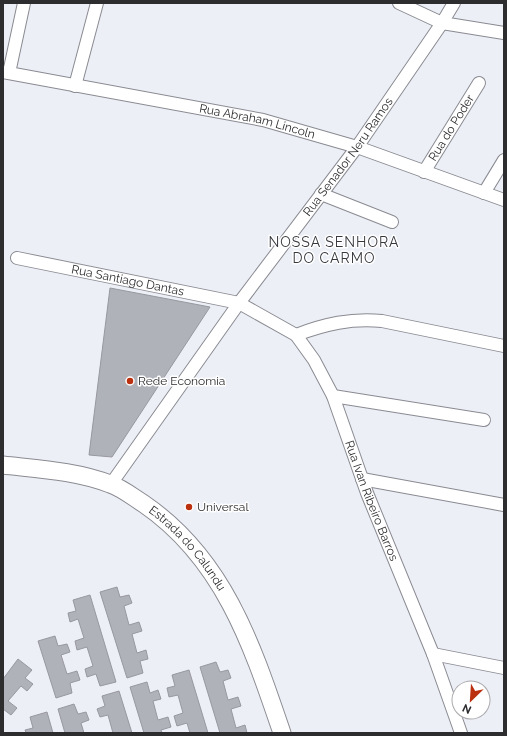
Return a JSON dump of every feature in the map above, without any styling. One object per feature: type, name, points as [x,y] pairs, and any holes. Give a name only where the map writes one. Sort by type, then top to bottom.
[{"type":"street","points":[[6,72],[24,3]]},
{"type":"street","points":[[75,86],[97,3]]},
{"type":"street","points":[[399,3],[442,24],[504,33]]},
{"type":"street","name":"Rua Senador Neru Ramos","points":[[111,484],[239,303],[357,147],[442,24],[454,3]]},
{"type":"street","name":"Rua Abraham Lincoln","points":[[6,72],[263,120],[357,147],[504,200]]},
{"type":"street","name":"Rua do Poder","points":[[424,172],[479,83]]},
{"type":"street","points":[[484,193],[504,160]]},
{"type":"street","points":[[321,194],[392,222]]},
{"type":"street","name":"Rua Santiago Dantas","points":[[16,258],[239,303]]},
{"type":"street","name":"Rua Ivan Ribeiro Barros","points":[[239,303],[296,335],[314,360],[333,396],[362,479],[433,654],[461,733]]},
{"type":"street","points":[[296,335],[345,320],[363,319],[390,322],[504,346]]},
{"type":"street","points":[[333,396],[484,420]]},
{"type":"street","name":"Estrada do Calundu","points":[[3,465],[84,476],[111,484],[159,515],[189,542],[231,602],[263,678],[282,733]]},
{"type":"street","points":[[362,479],[504,505]]},
{"type":"street","points":[[433,654],[504,668]]},
{"type":"building","name":"Rede Economia","points":[[110,288],[210,307],[112,457],[89,455]]},
{"type":"building","points":[[117,587],[120,597],[129,595],[132,603],[124,606],[129,625],[139,622],[142,631],[132,634],[137,653],[146,650],[148,659],[140,661],[143,673],[127,678],[100,592]]},
{"type":"building","points":[[90,595],[116,682],[100,686],[96,674],[87,677],[85,669],[93,666],[87,647],[77,650],[75,641],[84,638],[78,619],[70,622],[68,613],[76,611],[73,600]]},
{"type":"building","points":[[55,636],[58,646],[67,644],[70,652],[61,655],[67,674],[77,671],[80,680],[70,683],[72,693],[56,698],[38,641]]},
{"type":"building","points":[[18,659],[32,670],[25,678],[33,684],[27,691],[21,686],[8,701],[17,708],[11,715],[3,709],[3,679]]},
{"type":"building","points":[[216,662],[220,672],[228,670],[231,678],[223,681],[228,700],[238,697],[241,706],[231,709],[236,728],[245,725],[247,733],[220,733],[200,667]]},
{"type":"building","points":[[189,670],[208,733],[190,733],[187,723],[177,726],[174,716],[183,713],[178,695],[169,697],[167,688],[175,686],[172,675]]},
{"type":"building","points":[[147,682],[150,693],[158,690],[161,699],[153,701],[158,720],[168,717],[171,727],[161,730],[162,733],[144,733],[130,687]]},
{"type":"building","points":[[119,691],[132,733],[113,733],[108,715],[100,717],[97,709],[105,706],[102,696]]},
{"type":"building","points":[[74,704],[78,714],[86,712],[89,720],[81,723],[84,733],[65,733],[58,709]]},
{"type":"building","points":[[47,712],[53,733],[26,733],[25,730],[33,728],[30,717]]},
{"type":"place","name":"Rede Economia","points":[[130,381]]},
{"type":"place","name":"Universal","points":[[189,507]]},
{"type":"district","name":"NOSSA SENHORA DO CARMO","points":[[334,250]]}]
